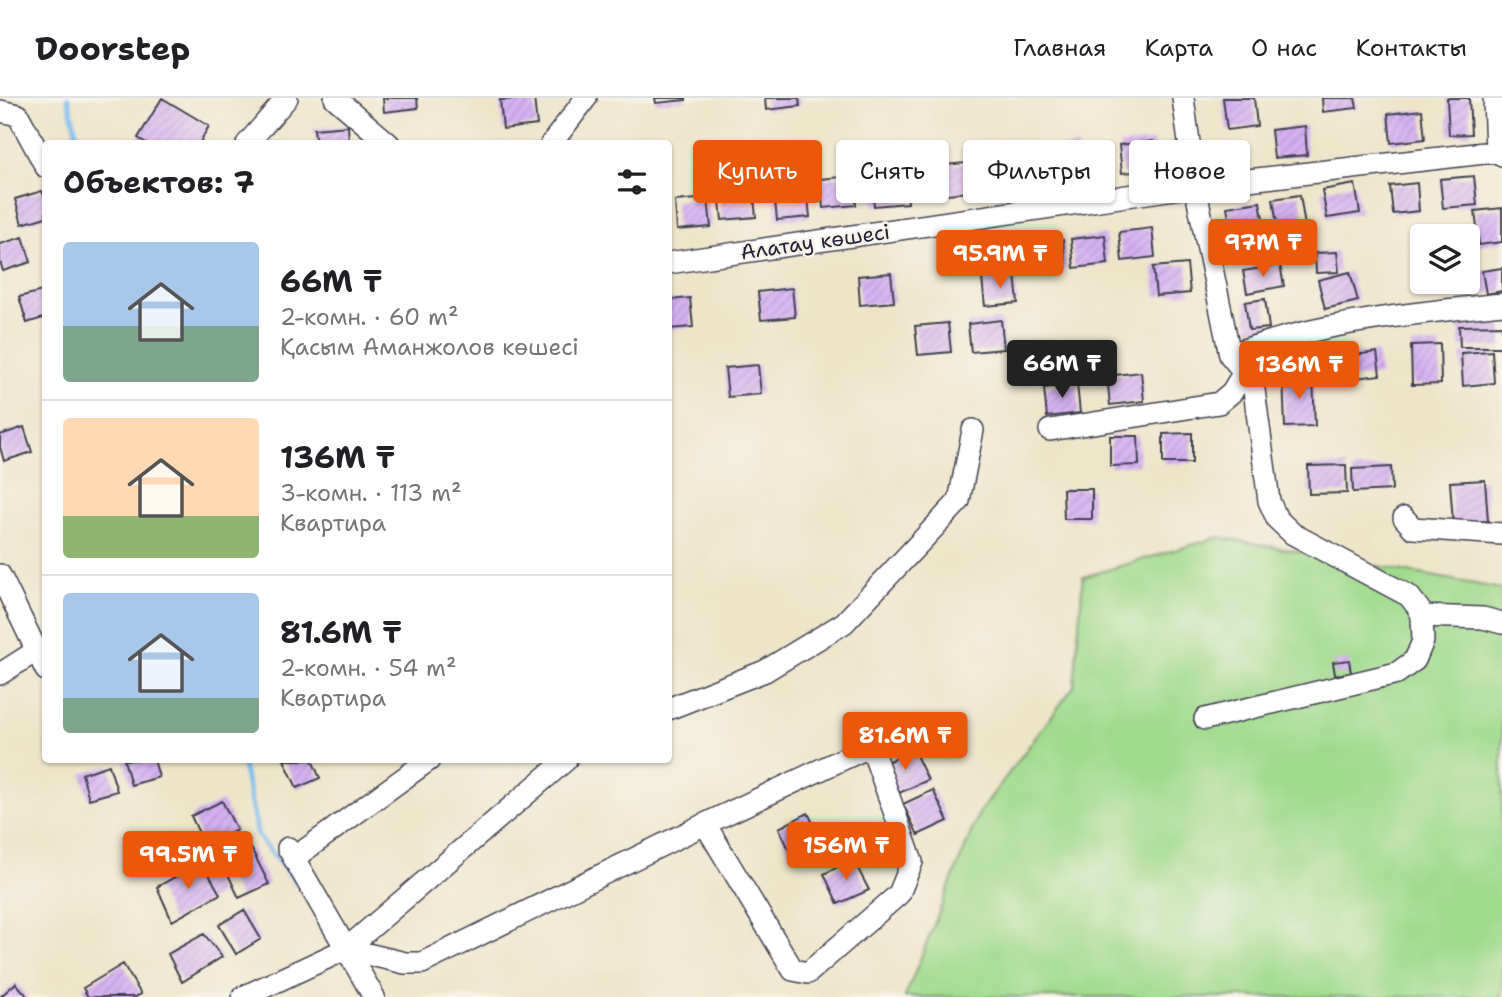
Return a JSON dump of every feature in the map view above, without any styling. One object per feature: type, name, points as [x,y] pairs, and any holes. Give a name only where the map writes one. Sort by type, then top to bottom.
[{"type":"street","points":[[250,140],[287,98]]},
{"type":"street","points":[[335,98],[384,140]]},
{"type":"street","points":[[554,140],[586,98]]},
{"type":"street","points":[[1183,98],[1188,140]]},
{"type":"street","points":[[1494,98],[1500,152]]},
{"type":"street","points":[[0,111],[18,115],[42,160]]},
{"type":"street","name":"Алатау көшесі","points":[[1250,180],[1500,152]]},
{"type":"street","name":"Алатау көшесі","points":[[672,262],[1129,196]]},
{"type":"street","points":[[1199,203],[1230,355],[1254,390],[1269,501],[1277,519],[1293,534],[1409,596],[1422,616],[1423,640],[1415,660],[1397,673],[1205,719]]},
{"type":"street","points":[[1230,355],[1271,340],[1376,317],[1502,304]]},
{"type":"street","points":[[1050,430],[1219,402],[1232,392],[1244,372]]},
{"type":"street","points":[[672,707],[765,671],[844,624],[959,501],[973,430]]},
{"type":"street","points":[[1404,518],[1413,528],[1502,534]]},
{"type":"street","points":[[0,575],[41,660],[0,674]]},
{"type":"street","points":[[1422,616],[1483,618],[1502,623]]},
{"type":"street","points":[[344,951],[405,963],[422,962],[705,824],[871,746],[912,862],[899,894],[808,973],[793,970],[705,824]]},
{"type":"street","points":[[374,997],[344,951],[291,853],[425,763]]},
{"type":"street","points":[[243,997],[344,951],[562,763]]},
{"type":"green space","points":[[1219,537],[1502,589],[1502,997],[905,997],[979,813],[1074,686],[1083,577]]},
{"type":"building","points":[[162,98],[209,126],[201,140],[138,138]]},
{"type":"building","points":[[383,98],[417,98],[418,108],[384,112]]},
{"type":"building","points":[[534,98],[537,125],[503,129],[500,100]]},
{"type":"building","points":[[655,98],[686,98],[686,100],[656,103]]},
{"type":"building","points":[[765,98],[799,98],[800,106],[766,110]]},
{"type":"building","points":[[1223,98],[1254,98],[1257,126],[1227,130]]},
{"type":"building","points":[[1322,98],[1355,98],[1357,108],[1323,112]]},
{"type":"building","points":[[1447,98],[1469,98],[1471,134],[1449,135]]},
{"type":"building","points":[[1422,110],[1425,139],[1391,143],[1388,114]]},
{"type":"building","points":[[348,126],[349,140],[315,140],[314,129]]},
{"type":"building","points":[[1305,126],[1307,155],[1274,158],[1271,130]]},
{"type":"building","points":[[1129,144],[1129,172],[1122,173],[1119,145]]},
{"type":"building","points":[[963,163],[963,193],[949,194],[949,165]]},
{"type":"building","points":[[1474,176],[1477,205],[1443,208],[1440,179]]},
{"type":"building","points":[[836,178],[836,203],[856,205],[823,208],[822,179]]},
{"type":"building","points":[[1417,183],[1419,211],[1393,214],[1390,186]]},
{"type":"building","points":[[1355,184],[1360,213],[1327,218],[1322,190]]},
{"type":"building","points":[[42,191],[42,218],[22,224],[15,199]]},
{"type":"building","points":[[1300,195],[1309,251],[1282,256],[1273,199]]},
{"type":"building","points":[[693,199],[693,203],[709,203],[711,227],[677,230],[675,201]]},
{"type":"building","points":[[1260,202],[1265,230],[1232,236],[1227,207]]},
{"type":"building","points":[[720,203],[755,203],[756,217],[722,220]]},
{"type":"building","points":[[775,203],[809,203],[810,217],[777,220]]},
{"type":"building","points":[[874,203],[908,203],[874,206]]},
{"type":"building","points":[[1502,208],[1502,242],[1480,245],[1480,224],[1477,224],[1475,211]]},
{"type":"building","points":[[1152,228],[1155,257],[1122,261],[1119,232]]},
{"type":"building","points":[[1105,235],[1108,264],[1074,268],[1071,239]]},
{"type":"building","points":[[23,237],[31,262],[3,271],[0,244]]},
{"type":"building","points":[[1063,240],[1066,269],[1032,272],[1029,243]]},
{"type":"building","points":[[1337,252],[1339,272],[1316,273],[1315,253]]},
{"type":"building","points":[[1187,264],[1190,293],[1156,296],[1153,267]]},
{"type":"building","points":[[1280,265],[1284,286],[1247,293],[1243,271]]},
{"type":"building","points":[[1502,268],[1502,291],[1486,294],[1482,271]]},
{"type":"building","points":[[1350,272],[1358,301],[1325,309],[1318,280]]},
{"type":"building","points":[[891,273],[894,302],[860,305],[858,276]]},
{"type":"building","points":[[1015,274],[1018,303],[985,306],[982,278]]},
{"type":"building","points":[[792,288],[795,317],[761,320],[758,292]]},
{"type":"building","points":[[42,291],[42,318],[27,323],[19,297]]},
{"type":"building","points":[[690,298],[693,327],[672,329],[672,300]]},
{"type":"building","points":[[1265,299],[1269,328],[1249,330],[1245,302]]},
{"type":"building","points":[[1001,320],[1004,349],[971,352],[968,324]]},
{"type":"building","points":[[948,323],[951,352],[918,355],[915,326]]},
{"type":"building","points":[[1502,325],[1502,347],[1460,347],[1459,326]]},
{"type":"building","points":[[1440,344],[1441,384],[1412,385],[1411,345]]},
{"type":"building","points":[[1338,346],[1339,365],[1297,368],[1296,349]]},
{"type":"building","points":[[1492,351],[1494,383],[1463,386],[1461,353]]},
{"type":"building","points":[[1377,352],[1380,375],[1349,379],[1346,356]]},
{"type":"building","points":[[758,365],[761,394],[728,397],[725,368]]},
{"type":"building","points":[[1141,372],[1144,401],[1110,405],[1107,376]]},
{"type":"building","points":[[1313,376],[1315,426],[1285,427],[1283,377]]},
{"type":"building","points":[[1077,384],[1080,413],[1047,417],[1044,388]]},
{"type":"building","points":[[24,427],[32,452],[4,461],[0,435]]},
{"type":"building","points":[[1192,433],[1192,463],[1163,463],[1163,434]]},
{"type":"building","points":[[1110,436],[1138,436],[1139,465],[1110,466]]},
{"type":"building","points":[[1346,465],[1347,493],[1309,494],[1308,466]]},
{"type":"building","points":[[1391,467],[1392,490],[1353,492],[1352,469]]},
{"type":"building","points":[[1485,480],[1488,521],[1453,523],[1450,482]]},
{"type":"building","points":[[1063,489],[1092,489],[1092,519],[1064,519]]},
{"type":"building","points":[[1349,660],[1351,673],[1335,675],[1333,662]]},
{"type":"building","points":[[913,749],[928,780],[897,794],[883,764]]},
{"type":"building","points":[[125,763],[155,763],[159,777],[131,785]]},
{"type":"building","points":[[285,763],[313,763],[320,778],[297,788]]},
{"type":"building","points":[[109,765],[117,791],[89,799],[82,774]]},
{"type":"building","points":[[933,790],[948,821],[918,835],[903,804]]},
{"type":"building","points":[[222,801],[237,830],[205,846],[191,816]]},
{"type":"building","points":[[808,813],[823,844],[793,858],[779,828]]},
{"type":"building","points":[[251,848],[269,884],[239,898],[225,868]]},
{"type":"building","points":[[853,859],[869,890],[838,904],[824,874]]},
{"type":"building","points":[[202,862],[220,894],[172,921],[157,887]]},
{"type":"building","points":[[244,910],[261,939],[236,954],[219,925]]},
{"type":"building","points":[[204,934],[222,957],[182,982],[168,954]]},
{"type":"building","points":[[123,964],[141,994],[135,997],[88,997],[83,988]]},
{"type":"building","points":[[16,983],[28,997],[0,997]]},
{"type":"waterway","points":[[68,98],[78,140]]},
{"type":"waterway","points":[[243,763],[258,836],[297,883]]}]
